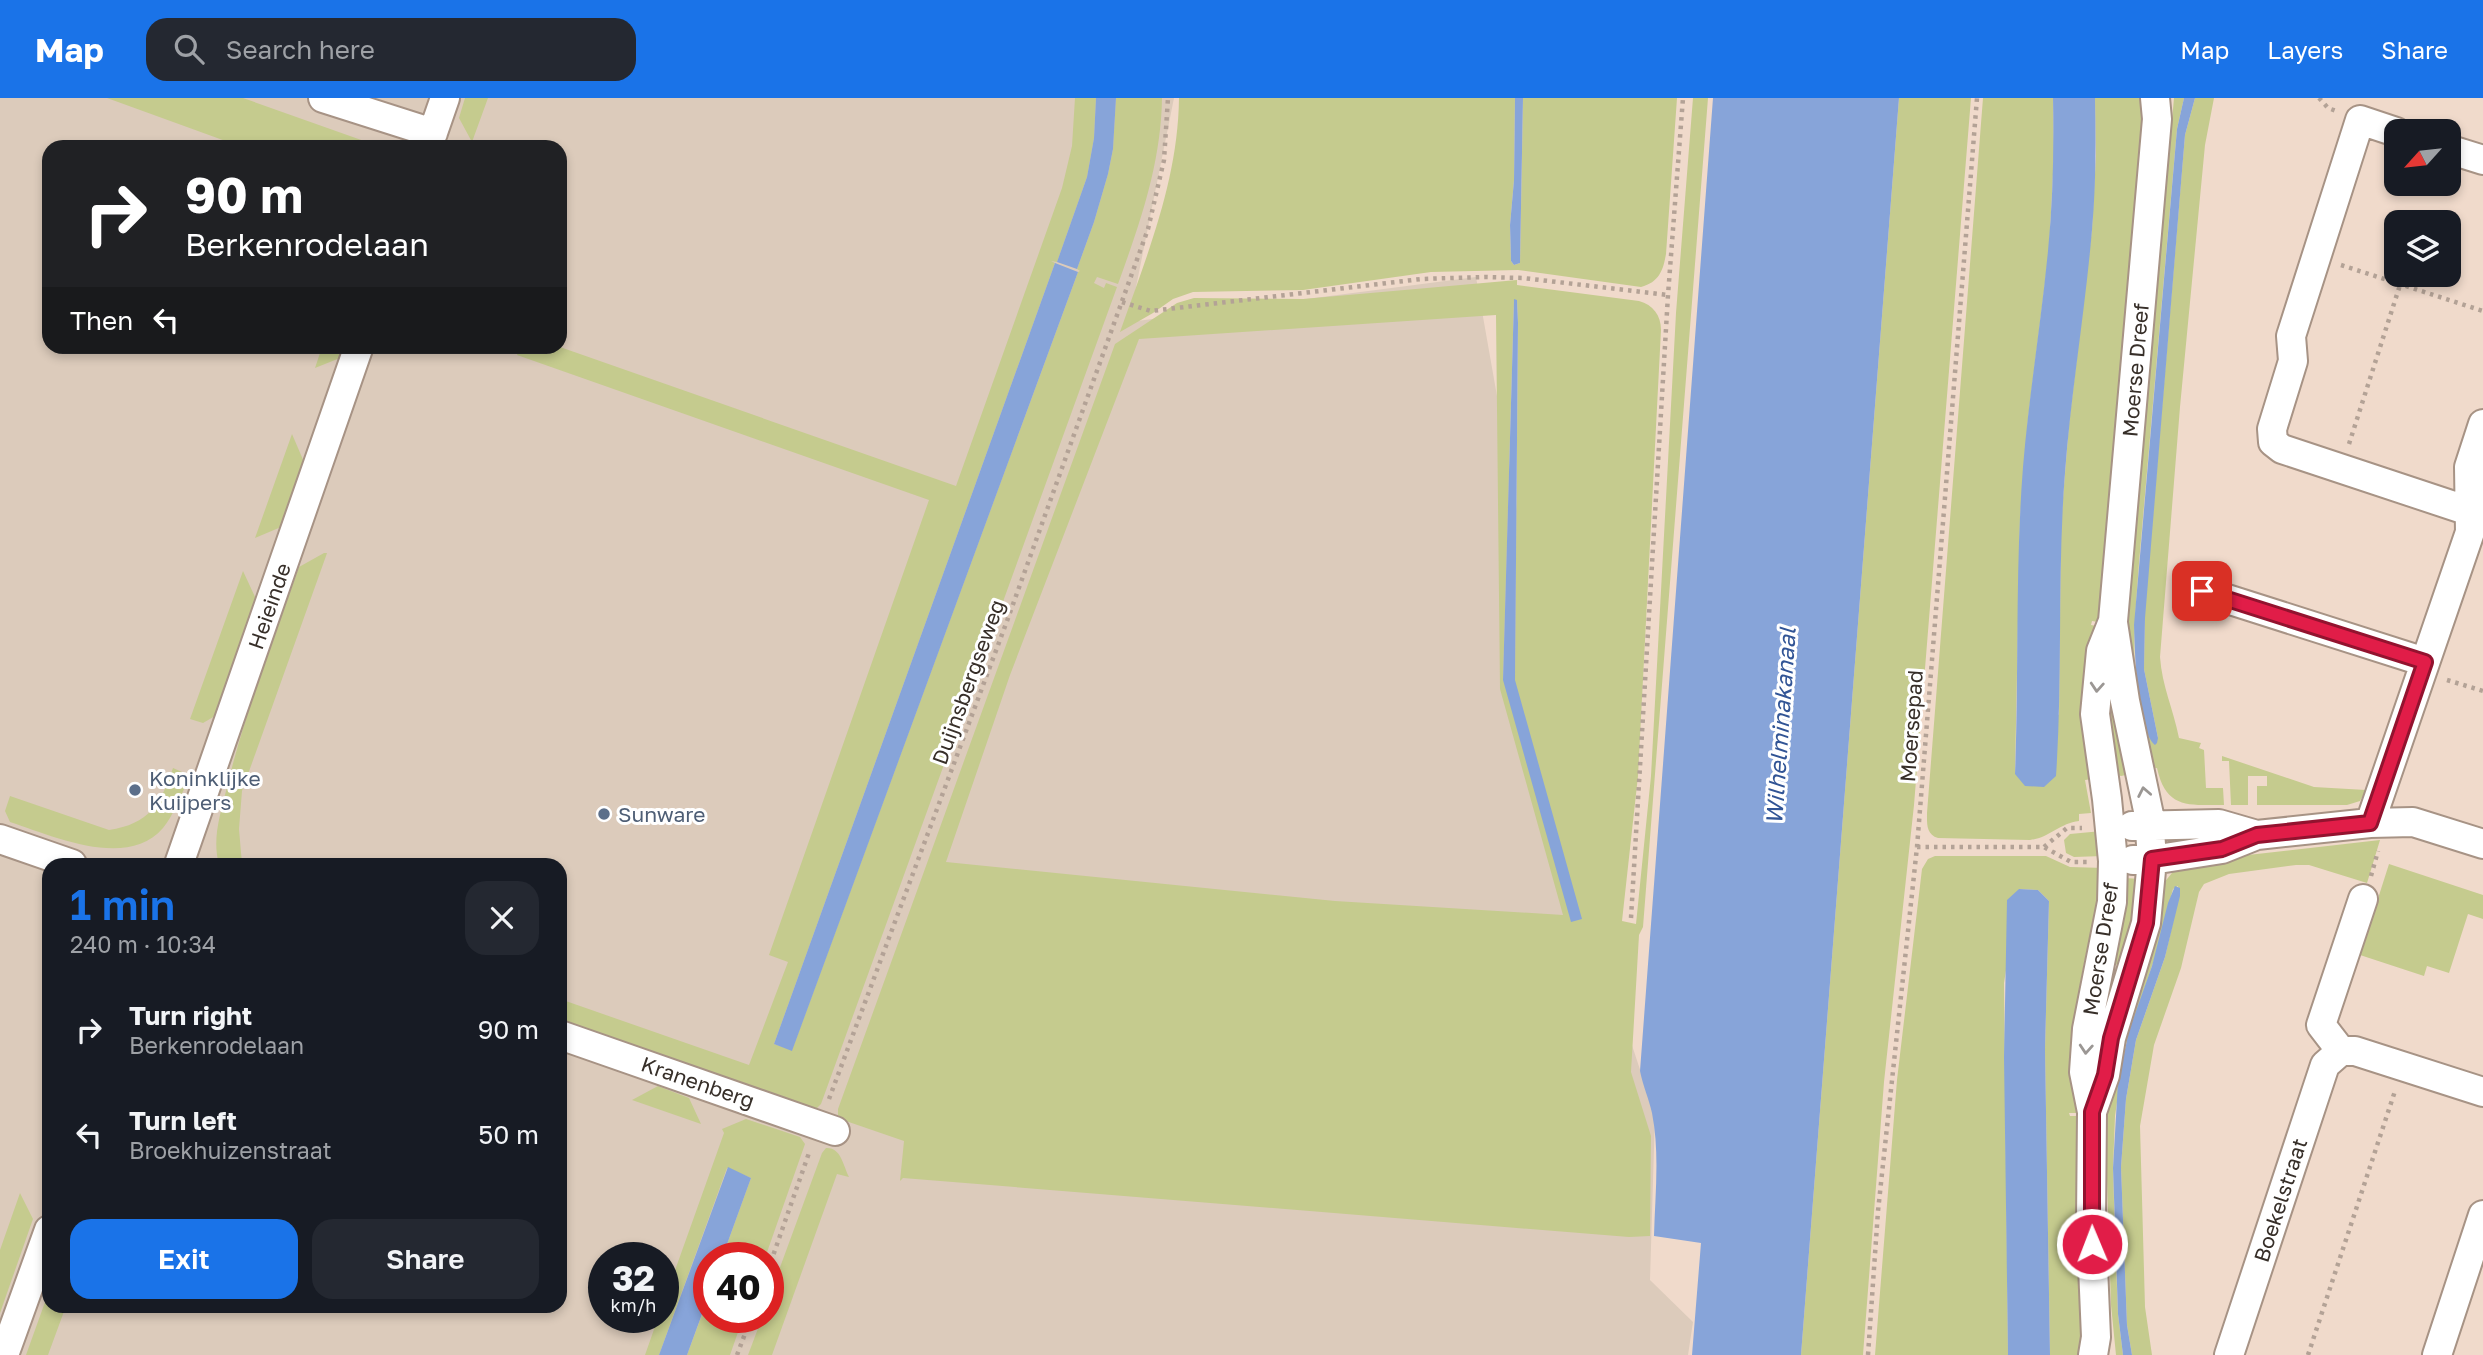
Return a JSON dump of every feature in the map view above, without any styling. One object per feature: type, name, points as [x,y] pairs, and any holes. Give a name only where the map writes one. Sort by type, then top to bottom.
[{"type":"street","points":[[323,98],[431,140],[445,98]]},
{"type":"street","name":"Moerse Dreef","points":[[2092,1112],[2105,1075],[2111,1038],[2146,923],[2152,859],[2150,826],[2113,621],[2159,105]]},
{"type":"street","points":[[2384,128],[2360,120],[2291,336],[2293,361],[2272,429],[2273,442],[2282,449],[2469,511]]},
{"type":"street","points":[[2461,153],[2483,160]]},
{"type":"street","name":"Heieinde","points":[[181,858],[356,354]]},
{"type":"street","points":[[2370,823],[2470,532],[2469,467],[2483,424]]},
{"type":"street","points":[[2202,591],[2423,667]]},
{"type":"street","name":"Moerse Dreef","points":[[2098,1349],[2091,1220],[2092,1112],[2084,1072],[2087,1029],[2112,902],[2110,827],[2095,715],[2101,651],[2113,621]]},
{"type":"street","points":[[2113,861],[2152,859],[2222,849],[2257,835],[2370,823],[2413,822],[2483,844]]},
{"type":"street","points":[[2110,827],[2220,824],[2257,835]]},
{"type":"street","points":[[0,839],[55,858]]},
{"type":"street","points":[[2363,899],[2321,1025],[2341,1051],[2355,1051],[2483,1092]]},
{"type":"street","name":"Kranenberg","points":[[567,1037],[827,1128]]},
{"type":"street","name":"Boekelstraat","points":[[2229,1355],[2325,1065],[2341,1051]]},
{"type":"street","points":[[2437,1355],[2483,1215]]},
{"type":"street","points":[[4,1355],[42,1249]]},
{"type":"path","name":"Duijnsbergseweg","points":[[780,1242],[827,1128],[1147,229],[1164,160],[1168,98]]},
{"type":"path","points":[[1631,918],[1668,295],[1684,98]]},
{"type":"path","name":"Moersepad","points":[[1868,1355],[1878,1211],[1917,846],[1977,98]]},
{"type":"path","points":[[2316,257],[2384,280]]},
{"type":"path","points":[[1122,302],[1151,311],[1421,279],[1485,277],[1523,278],[1668,295]]},
{"type":"path","points":[[2341,468],[2399,287]]},
{"type":"path","points":[[2406,287],[2483,311]]},
{"type":"path","points":[[2423,667],[2483,691]]},
{"type":"path","points":[[2363,899],[2378,854],[2370,823]]},
{"type":"path","points":[[2044,847],[2067,828],[2110,827]]},
{"type":"path","points":[[1917,846],[2044,847],[2071,862],[2113,861]]},
{"type":"path","points":[[2308,1355],[2403,1067]]},
{"type":"path","points":[[737,1355],[745,1333]]},
{"type":"shaded area","points":[[0,98],[1174,98],[1129,322],[1476,277],[1588,912],[1655,1115],[1650,1280],[1693,1322],[1688,1355],[0,1355]]},
{"type":"green space","points":[[107,98],[243,98],[361,140],[223,140]]},
{"type":"green space","points":[[465,98],[488,98],[473,140],[459,118]]},
{"type":"green space","points":[[1075,98],[1096,98],[1094,138],[1087,177],[1057,262],[1051,261],[1055,263],[774,1044],[792,1050],[1080,271],[1077,269],[1108,174],[1113,149],[1116,98],[1162,98],[1158,146],[1148,193],[1134,238],[1118,284],[1097,277],[1094,283],[1104,288],[1106,283],[1117,287],[821,1104],[810,1109],[567,1023],[567,1001],[749,1065],[788,962],[769,955],[929,500],[517,354],[567,354],[567,349],[956,486],[1062,188],[1072,146]]},
{"type":"green space","points":[[1179,98],[1515,98],[1514,180],[1510,225],[1511,261],[1514,265],[1520,263],[1523,98],[1677,98],[1663,266],[1656,279],[1641,287],[1518,270],[1431,272],[1303,290],[1193,292],[1173,299],[1120,332],[1167,188],[1177,129]]},
{"type":"green space","points":[[1693,98],[1708,98],[1643,927],[1639,935],[1631,1072],[1651,1136],[1650,1236],[1629,1237],[903,1178],[900,1181],[904,1141],[843,1120],[838,1115],[838,1109],[1115,344],[1177,303],[1194,298],[1303,299],[1517,280],[1517,285],[1639,301],[1655,311],[1661,330],[1638,776],[1622,921],[1636,924],[1651,776],[1676,313]],"holes":[[[1514,300],[1517,300],[1518,323],[1515,680],[1503,680]],[[1496,315],[1500,689],[1563,915],[1335,901],[946,862],[1010,675],[1139,339]]]},
{"type":"green space","points":[[1899,98],[1971,98],[1914,805],[1884,1082],[1863,1355],[1801,1355]]},
{"type":"green space","points":[[1983,98],[2053,98],[2054,155],[2049,251],[2028,419],[2020,519],[2015,774],[2059,714],[2061,523],[2069,424],[2092,229],[2096,156],[2095,98],[2145,98],[2101,598],[2098,622],[2092,621],[2091,625],[2097,626],[2090,675],[2084,674],[2083,677],[2090,678],[2092,779],[2085,780],[2091,813],[2079,814],[2079,821],[2030,840],[1938,838],[1929,831],[1927,821]]},
{"type":"green space","points":[[2174,98],[2184,98],[2177,129],[2139,563],[2134,643],[2136,685],[2144,721],[2158,738],[2144,669],[2145,608],[2185,135],[2195,98],[2214,98],[2205,145],[2160,657],[2179,738],[2201,743],[2199,748],[2204,750],[2206,788],[2223,788],[2224,805],[2180,802],[2166,791],[2157,768],[2147,769],[2127,654],[2129,601]]},
{"type":"green space","points":[[320,354],[342,354],[340,358],[315,368]]},
{"type":"green space","points":[[292,434],[304,462],[281,527],[255,538]]},
{"type":"green space","points":[[327,553],[242,791],[239,829],[241,858],[218,858],[219,818],[241,734],[299,567]]},
{"type":"green space","points":[[243,571],[256,599],[215,716],[203,723],[190,719]]},
{"type":"green space","points":[[2115,712],[2126,775],[2121,776],[2118,775],[2105,722],[2105,713]]},
{"type":"green space","points":[[2222,756],[2314,787],[2366,790],[2360,801],[2347,805],[2257,805],[2257,786],[2267,786],[2267,776],[2248,776],[2248,805],[2231,805],[2229,761],[2222,761]]},
{"type":"green space","points":[[173,768],[182,772],[186,785],[173,813],[163,828],[148,840],[130,847],[89,846],[68,841],[10,822],[5,811],[10,796],[109,830],[123,827],[134,823],[152,810],[164,792]]},
{"type":"green space","points":[[2102,831],[2103,856],[2074,857],[2066,853],[2064,840],[2070,834]]},
{"type":"green space","points":[[2380,840],[2367,883],[2309,865],[2296,865],[2229,874],[2204,884],[2199,892],[2181,968],[2154,1045],[2140,1126],[2145,1307],[2152,1355],[2132,1355],[2127,1325],[2121,1167],[2126,1099],[2136,1040],[2165,957],[2179,896],[2178,886],[2173,889],[2156,954],[2125,1047],[2115,1116],[2115,1236],[2118,1314],[2123,1355],[2116,1355],[2111,1305],[2106,1148],[2108,1098],[2163,884],[2176,868],[2195,861]]},
{"type":"green space","points":[[1935,856],[2046,856],[2070,867],[2104,868],[2080,987],[2071,1059],[2076,1113],[2069,1113],[2070,1116],[2076,1116],[2082,1355],[2050,1355],[2045,1049],[2049,901],[2038,890],[2019,889],[2004,983],[2008,1355],[1875,1355],[1897,1080],[1922,869],[1928,859]]},
{"type":"green space","points":[[2389,864],[2483,895],[2483,919],[2468,914],[2449,973],[2427,966],[2424,976],[2360,955]]},
{"type":"green space","points":[[2124,878],[2141,879],[2139,900],[2108,1012],[2099,1020],[2103,1003],[2107,1004],[2118,965],[2112,963]]},
{"type":"green space","points":[[658,1086],[689,1098],[701,1124],[632,1100]]},
{"type":"green space","points":[[746,1119],[800,1137],[805,1144],[771,1242],[728,1242],[751,1178],[727,1168],[700,1242],[693,1242],[693,1262],[679,1300],[679,1259],[724,1133],[722,1129]]},
{"type":"green space","points":[[826,1148],[835,1150],[849,1177],[837,1174],[784,1322],[784,1256]]},
{"type":"green space","points":[[20,1193],[33,1219],[0,1313],[0,1250]]},
{"type":"green space","points":[[42,1310],[42,1313],[63,1313],[48,1355],[26,1355]]},
{"type":"green space","points":[[653,1333],[667,1333],[659,1355],[645,1355]]},
{"type":"green space","points":[[695,1333],[738,1333],[730,1355],[687,1355]]},
{"type":"green space","points":[[756,1333],[780,1333],[772,1355],[748,1355]]},
{"type":"water","points":[[1096,98],[1116,98],[1113,149],[1094,222],[1077,269],[1057,262],[1087,177],[1094,138]]},
{"type":"water","points":[[1515,98],[1523,98],[1520,263],[1514,265],[1511,261],[1510,225],[1514,180]]},
{"type":"water","name":"Wilhelminakanaal","points":[[1713,98],[1899,98],[1801,1355],[1692,1355],[1701,1243],[1654,1236],[1656,1143],[1652,1113],[1640,1071]]},
{"type":"water","points":[[2053,98],[2095,98],[2095,164],[2089,261],[2065,473],[2056,776],[2044,787],[2025,786],[2015,774],[2021,505],[2050,232]]},
{"type":"water","points":[[2184,98],[2195,98],[2185,135],[2145,618],[2144,669],[2158,738],[2155,745],[2144,723],[2140,706],[2134,625],[2177,129]]},
{"type":"water","points":[[1055,263],[1078,272],[792,1051],[774,1044]]},
{"type":"water","points":[[1514,299],[1517,300],[1518,323],[1515,680],[1582,919],[1571,922],[1503,680]]},
{"type":"water","points":[[2175,886],[2180,888],[2180,896],[2165,957],[2136,1040],[2126,1099],[2121,1167],[2127,1325],[2132,1355],[2123,1355],[2118,1314],[2113,1168],[2118,1082],[2129,1031],[2152,966]]},
{"type":"water","points":[[2019,889],[2038,890],[2049,901],[2045,1049],[2050,1355],[2008,1355],[2004,1057],[2007,900]]},
{"type":"water","points":[[728,1167],[751,1178],[728,1242],[700,1242]]},
{"type":"water","points":[[693,1262],[695,1333],[687,1355],[659,1355],[667,1333],[679,1333],[679,1301]]},
{"type":"place","name":"Koninklijke Kuijpers","points":[[135,790]]},
{"type":"place","name":"Sunware","points":[[604,814]]},
{"type":"route","points":[[2092,1244],[2092,1112],[2105,1075],[2111,1038],[2146,923],[2152,859],[2222,849],[2257,835],[2370,823],[2425,662],[2202,591]]}]
